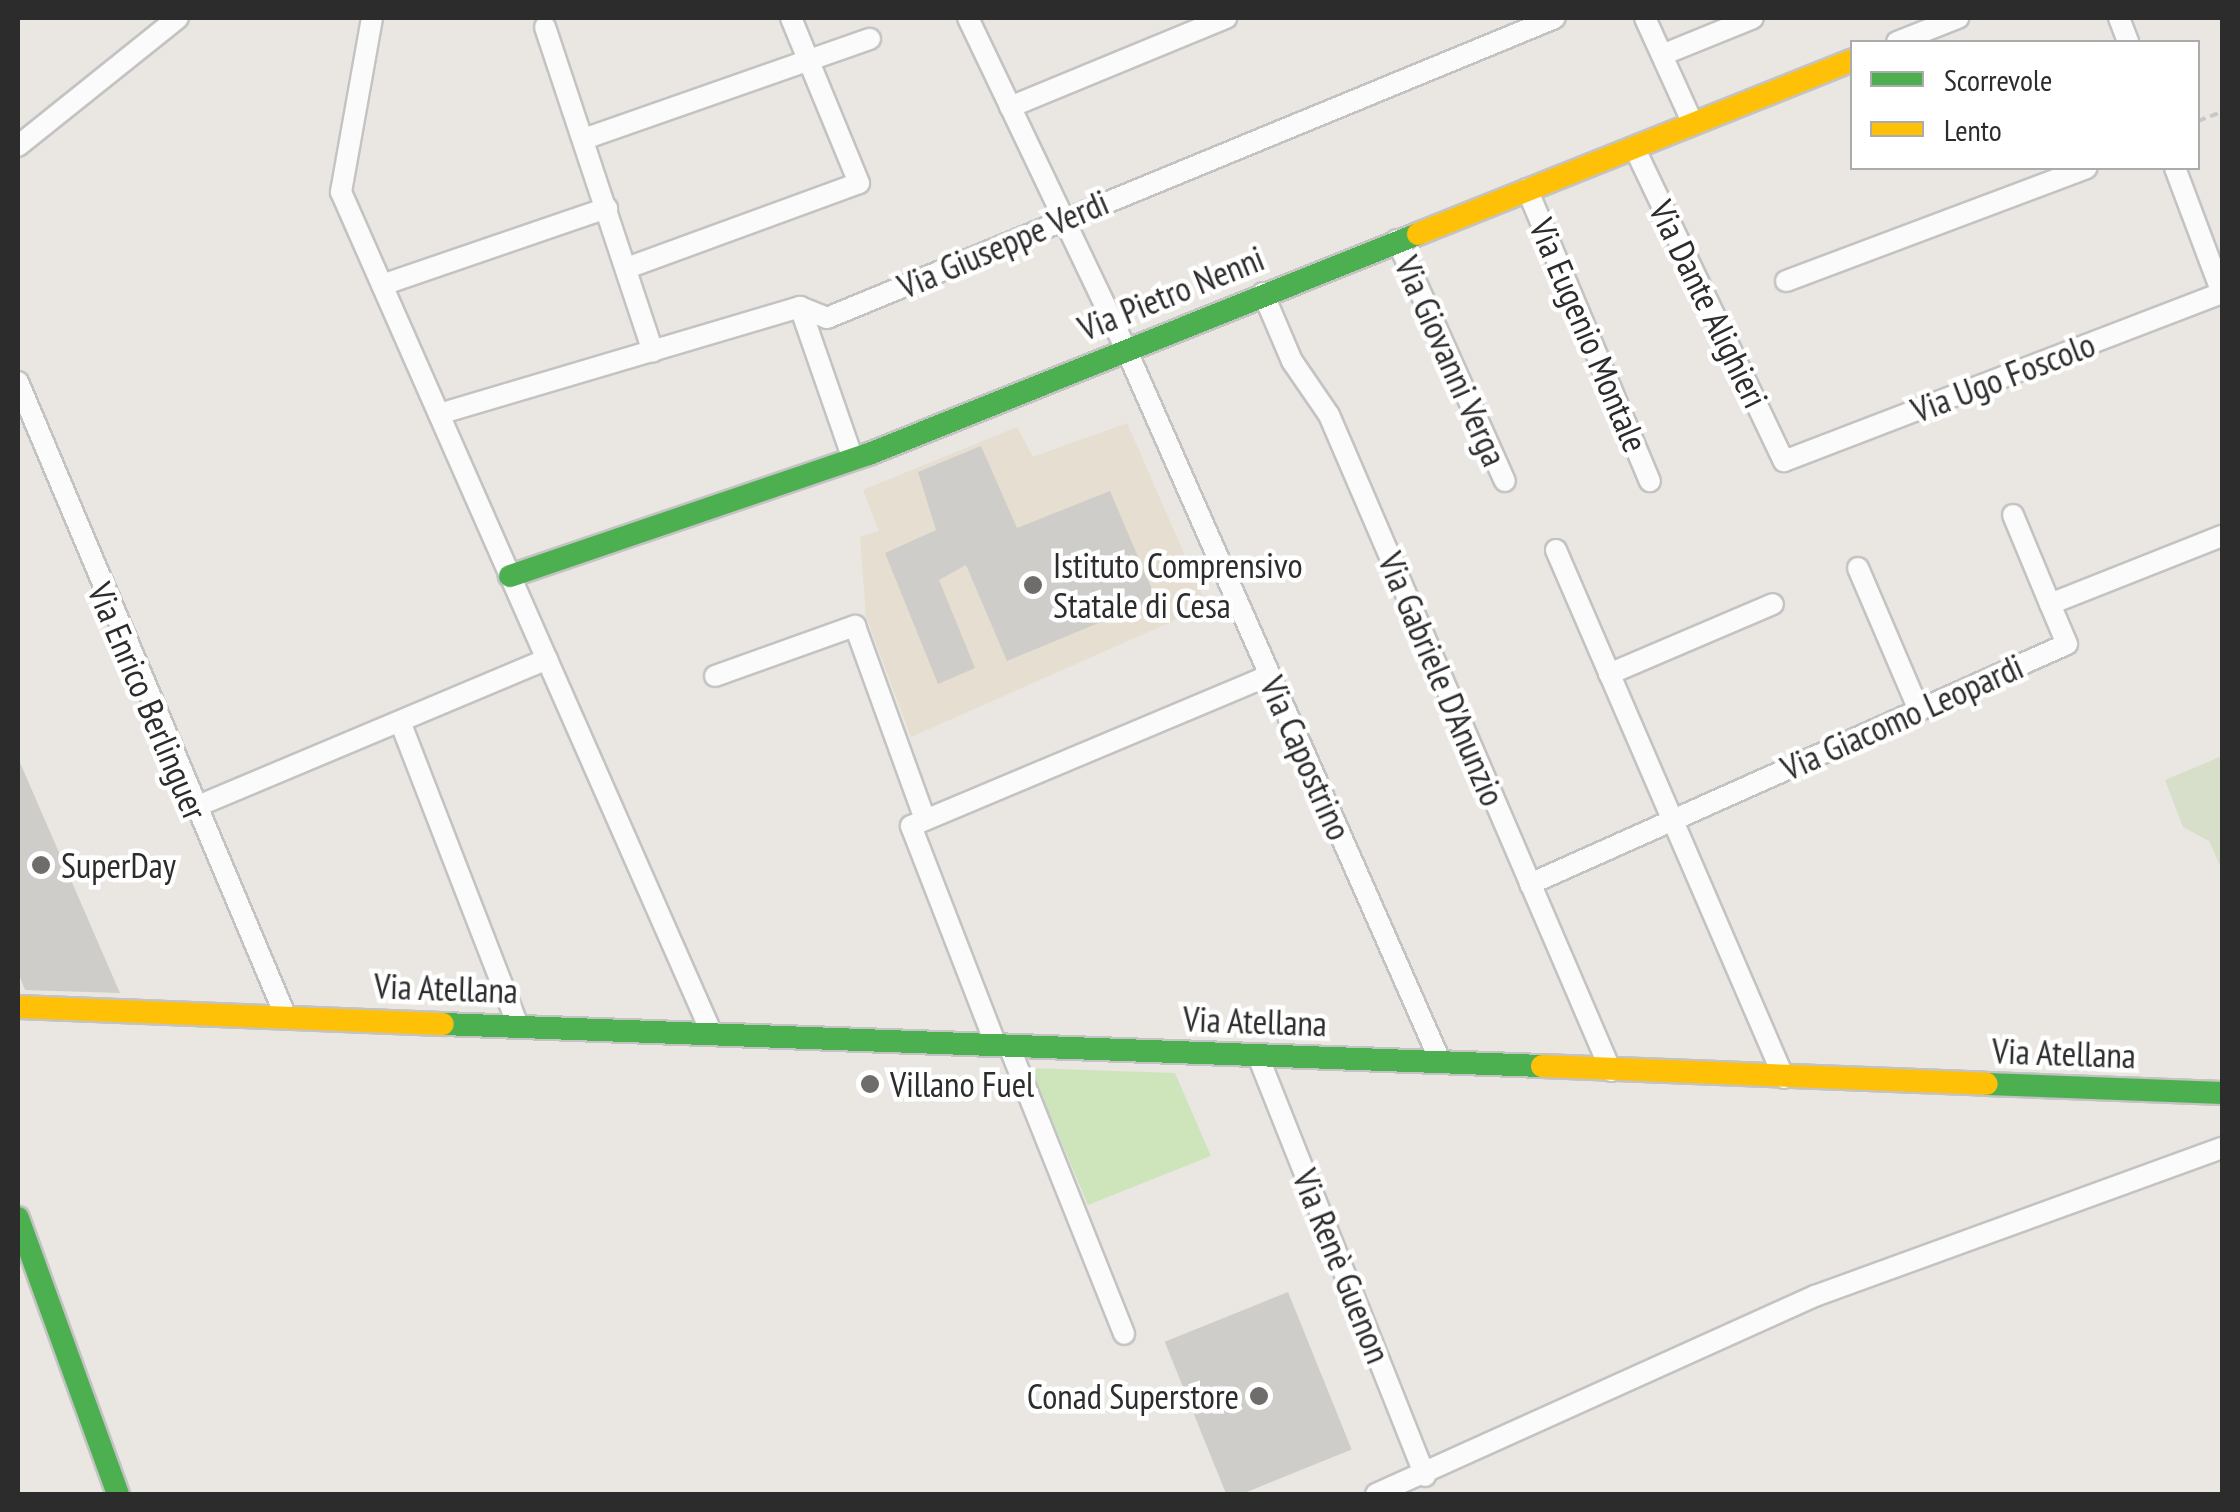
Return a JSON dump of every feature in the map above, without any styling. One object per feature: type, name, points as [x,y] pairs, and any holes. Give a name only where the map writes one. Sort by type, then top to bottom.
[{"type":"main road","name":"Via Pietro Nenni","points":[[510,576],[853,458],[1850,61]]},
{"type":"main road","name":"Via Atellana","points":[[18,1007],[2222,1093]]},
{"type":"main road","points":[[18,1218],[118,1494]]},
{"type":"street","points":[[18,146],[178,18]]},
{"type":"street","points":[[372,18],[341,192],[712,1034]]},
{"type":"street","points":[[627,268],[858,183],[791,18]]},
{"type":"street","name":"Via Capostrino","points":[[968,18],[1126,349],[1441,1063]]},
{"type":"street","points":[[1010,107],[1226,18]]},
{"type":"street","name":"Via Giuseppe Verdi","points":[[439,414],[800,307],[827,318],[1555,18]]},
{"type":"street","points":[[1644,18],[1694,124]]},
{"type":"street","points":[[1662,55],[1753,18]]},
{"type":"street","points":[[1901,40],[1958,18]]},
{"type":"street","points":[[545,27],[653,351]]},
{"type":"street","points":[[584,139],[870,39]]},
{"type":"street","name":"Via Dante Alighieri","points":[[1634,147],[1784,461]]},
{"type":"street","points":[[1786,281],[2081,170]]},
{"type":"street","points":[[2176,170],[2222,293]]},
{"type":"street","name":"Via Eugenio Montale","points":[[1527,189],[1650,481]]},
{"type":"street","points":[[382,286],[608,208]]},
{"type":"street","name":"Via Giovanni Verga","points":[[1396,240],[1505,481]]},
{"type":"street","name":"Via Ugo Foscolo","points":[[1784,461],[2222,293]]},
{"type":"street","name":"Via Gabriele D'Anunzio","points":[[1263,294],[1292,362],[1329,415],[1611,1070]]},
{"type":"street","points":[[800,307],[853,458]]},
{"type":"street","name":"Via Enrico Berlinguer","points":[[18,382],[194,808],[286,1017]]},
{"type":"street","points":[[2012,515],[2050,604],[2222,536]]},
{"type":"street","points":[[1556,550],[1784,1078]]},
{"type":"street","points":[[1858,568],[1919,710]]},
{"type":"street","points":[[1609,674],[1773,604]]},
{"type":"street","name":"Via Giacomo Leopardi","points":[[1530,884],[2067,644],[2050,604]]},
{"type":"street","points":[[715,676],[856,626],[925,820]]},
{"type":"street","points":[[194,808],[547,660]]},
{"type":"street","points":[[1124,1334],[910,826],[1270,675]]},
{"type":"street","points":[[401,724],[518,1026]]},
{"type":"street","name":"Via Renè Guenon","points":[[1258,1056],[1425,1476]]},
{"type":"street","points":[[1376,1494],[1425,1476],[1816,1296],[2222,1148]]},
{"type":"shaded area","name":"Istituto Comprensivo Statale di Cesa","points":[[1127,423],[1207,606],[911,737],[866,617],[860,537],[879,531],[863,490],[1017,427],[1033,457]]},
{"type":"green space","points":[[2222,756],[2222,870],[2209,841],[2183,827],[2165,780]]},
{"type":"green space","points":[[1030,1068],[1175,1073],[1211,1156],[1088,1205]]},
{"type":"building","points":[[981,446],[1017,528],[1110,491],[1156,599],[1007,661],[966,565],[939,580],[975,668],[938,684],[885,553],[936,530],[918,472]]},
{"type":"building","name":"SuperDay","points":[[18,758],[120,993],[25,990],[18,972]]},
{"type":"building","name":"Conad Superstore","points":[[1288,1292],[1352,1450],[1242,1494],[1226,1494],[1165,1342]]},
{"type":"traffic: fast","points":[[510,576],[869,454],[1418,234]]},
{"type":"traffic: fast","points":[[443,1024],[1542,1066]]},
{"type":"traffic: fast","points":[[1987,1084],[2222,1093]]},
{"type":"traffic: fast","points":[[18,1218],[118,1494]]},
{"type":"traffic: slow","points":[[1418,234],[1850,61]]},
{"type":"traffic: slow","points":[[18,1007],[443,1024]]},
{"type":"traffic: slow","points":[[1542,1066],[1987,1084]]},
{"type":"place","name":"Istituto Comprensivo Statale di Cesa","points":[[1033,585]]},
{"type":"place","name":"SuperDay","points":[[41,865]]},
{"type":"place","name":"Villano Fuel","points":[[870,1084]]},
{"type":"place","name":"Conad Superstore","points":[[1259,1396]]}]
